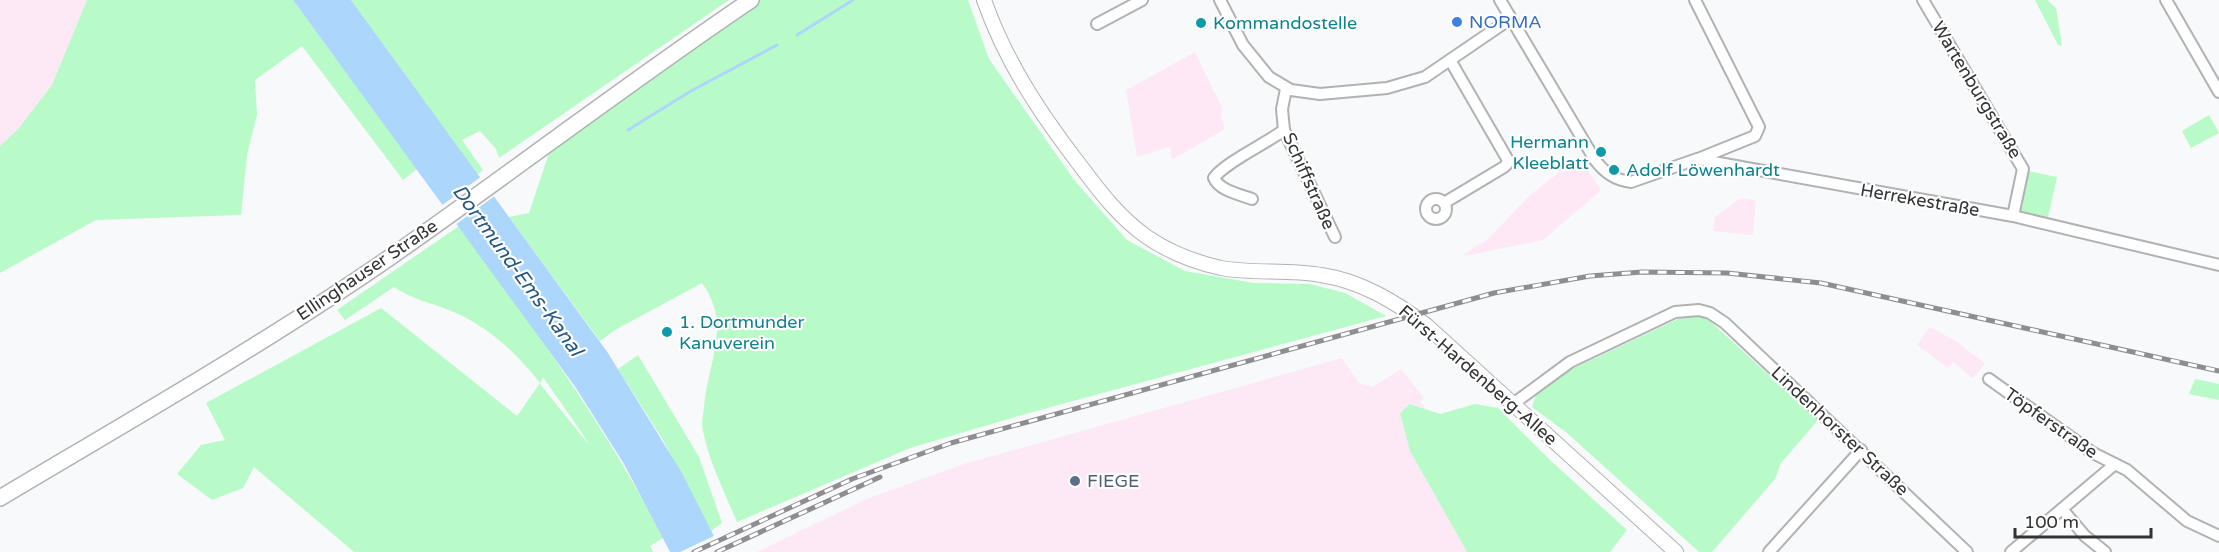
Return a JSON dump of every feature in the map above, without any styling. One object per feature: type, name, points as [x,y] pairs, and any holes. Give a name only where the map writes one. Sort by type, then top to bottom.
[{"type":"main road","name":"Ellinghauser Straße","points":[[0,498],[296,318],[437,223],[751,0]]},
{"type":"street","name":"Fürst-Hardenberg-Allee","points":[[984,0],[1009,62],[1048,124],[1122,216],[1146,236],[1174,253],[1201,263],[1248,271],[1319,274],[1348,281],[1378,293],[1426,325],[1676,552]]},
{"type":"street","points":[[1097,24],[1142,0]]},
{"type":"street","points":[[1220,0],[1252,59],[1269,77],[1286,88],[1320,94],[1387,88],[1425,77],[1510,19],[1500,0]]},
{"type":"street","points":[[1695,0],[1759,127],[1758,132],[1697,159]]},
{"type":"street","name":"Wartenburgstraße","points":[[1923,0],[2023,169],[2013,216]]},
{"type":"street","points":[[2166,0],[2215,78],[2219,92]]},
{"type":"street","name":"Herrekestraße","points":[[1510,19],[1595,160],[1605,173],[1622,181],[1632,182],[1697,159],[2013,216],[2219,265]]},
{"type":"street","points":[[1444,203],[1509,162],[1450,60]]},
{"type":"street","name":"Schiffstraße","points":[[1286,88],[1282,109],[1284,130],[1335,237]]},
{"type":"street","points":[[1252,199],[1224,189],[1214,178],[1226,166],[1257,149],[1284,130]]},
{"type":"street","name":"Lindenhorster Straße","points":[[1513,404],[1570,362],[1667,316],[1690,309],[1710,313],[1725,323],[1967,552]]},
{"type":"street","name":"Töpferstraße","points":[[1989,379],[2093,453],[2127,470],[2187,521],[2219,536]]},
{"type":"street","points":[[1769,552],[1861,450]]},
{"type":"street","name":"Töpferstraße","points":[[2011,552],[2115,464]]},
{"type":"street","points":[[2062,509],[2085,536],[2105,552]]},
{"type":"shaded area","points":[[0,0],[87,0],[52,85],[18,129],[0,146]]},
{"type":"shaded area","points":[[1195,52],[1222,108],[1221,117],[1225,129],[1172,160],[1170,147],[1137,157],[1126,90]]},
{"type":"shaded area","points":[[1579,157],[1601,190],[1543,240],[1465,256],[1464,254],[1488,239],[1530,195]]},
{"type":"shaded area","points":[[1741,198],[1756,200],[1753,235],[1713,231],[1715,217]]},
{"type":"shaded area","points":[[1930,327],[1954,340],[1985,363],[1973,378],[1953,362],[1948,368],[1917,345]]},
{"type":"shaded area","points":[[1342,358],[1359,383],[1373,387],[1401,369],[1424,398],[1420,402],[1426,409],[1410,404],[1400,413],[1410,451],[1467,552],[757,552],[869,498],[964,464]]},
{"type":"green space","points":[[87,0],[293,0],[417,169],[403,180],[302,46],[255,80],[257,115],[247,155],[241,215],[96,220],[0,273],[0,146],[18,129],[52,85]]},
{"type":"green space","points":[[351,0],[729,0],[499,158],[496,149],[480,131],[462,140],[483,170],[477,175]]},
{"type":"green space","points":[[761,0],[968,0],[989,59],[1075,181],[1127,240],[1185,271],[1254,283],[1310,284],[1345,293],[1386,316],[1029,413],[910,448],[737,522],[713,466],[702,428],[717,329],[716,314],[702,283],[615,330],[600,341],[509,217],[529,213],[551,147]]},
{"type":"green space","points":[[2035,0],[2047,0],[2056,8],[2062,46],[2058,45]]},
{"type":"green space","points":[[2209,115],[2219,133],[2191,148],[2182,131]]},
{"type":"green space","points":[[2028,171],[2057,177],[2048,217],[2020,211]]},
{"type":"green space","points":[[459,226],[541,340],[617,456],[663,538],[650,546],[653,552],[354,552],[254,467],[243,488],[212,500],[177,474],[201,445],[225,440],[206,403],[381,308],[517,416],[540,383],[513,353],[482,327],[450,310],[410,296],[394,287],[345,320],[337,310]],"holes":[[[543,377],[589,445],[540,384]]]},
{"type":"green space","points":[[1694,315],[1709,320],[1818,420],[1781,463],[1775,479],[1712,552],[1699,552],[1567,433],[1532,407],[1536,394],[1566,372],[1678,319]]},
{"type":"green space","points":[[638,355],[699,457],[722,523],[711,531],[663,440],[618,369]]},
{"type":"green space","points":[[2195,379],[2219,384],[2219,400],[2189,394]]},
{"type":"green space","points":[[1410,404],[1440,414],[1475,404],[1498,408],[1550,460],[1627,530],[1610,552],[1467,552],[1410,451],[1400,413]]},
{"type":"water","name":"Dortmund-Ems-Kanal","points":[[293,0],[351,0],[608,353],[682,473],[722,552],[670,552],[624,464],[576,388]]},
{"type":"pier","points":[[482,176],[496,195],[455,225],[441,206]]},
{"type":"pier","points":[[716,535],[725,552],[680,552]]},
{"type":"waterway","points":[[797,35],[853,0]]},
{"type":"waterway","points":[[628,130],[691,91],[777,45]]},
{"type":"railway","points":[[694,552],[852,479],[951,443],[1494,293],[1590,276],[1642,272],[1727,273],[1821,283],[2219,371]]},
{"type":"railway","points":[[717,552],[880,477]]},
{"type":"place","name":"NORMA","points":[[1457,22]]},
{"type":"place","name":"Kommandostelle","points":[[1201,23]]},
{"type":"place","name":"Hermann Kleeblatt","points":[[1601,152]]},
{"type":"place","name":"Adolf Löwenhardt","points":[[1614,170]]},
{"type":"place","name":"1. Dortmunder Kanuverein","points":[[667,332]]},
{"type":"place","name":"FIEGE","points":[[1075,481]]}]
